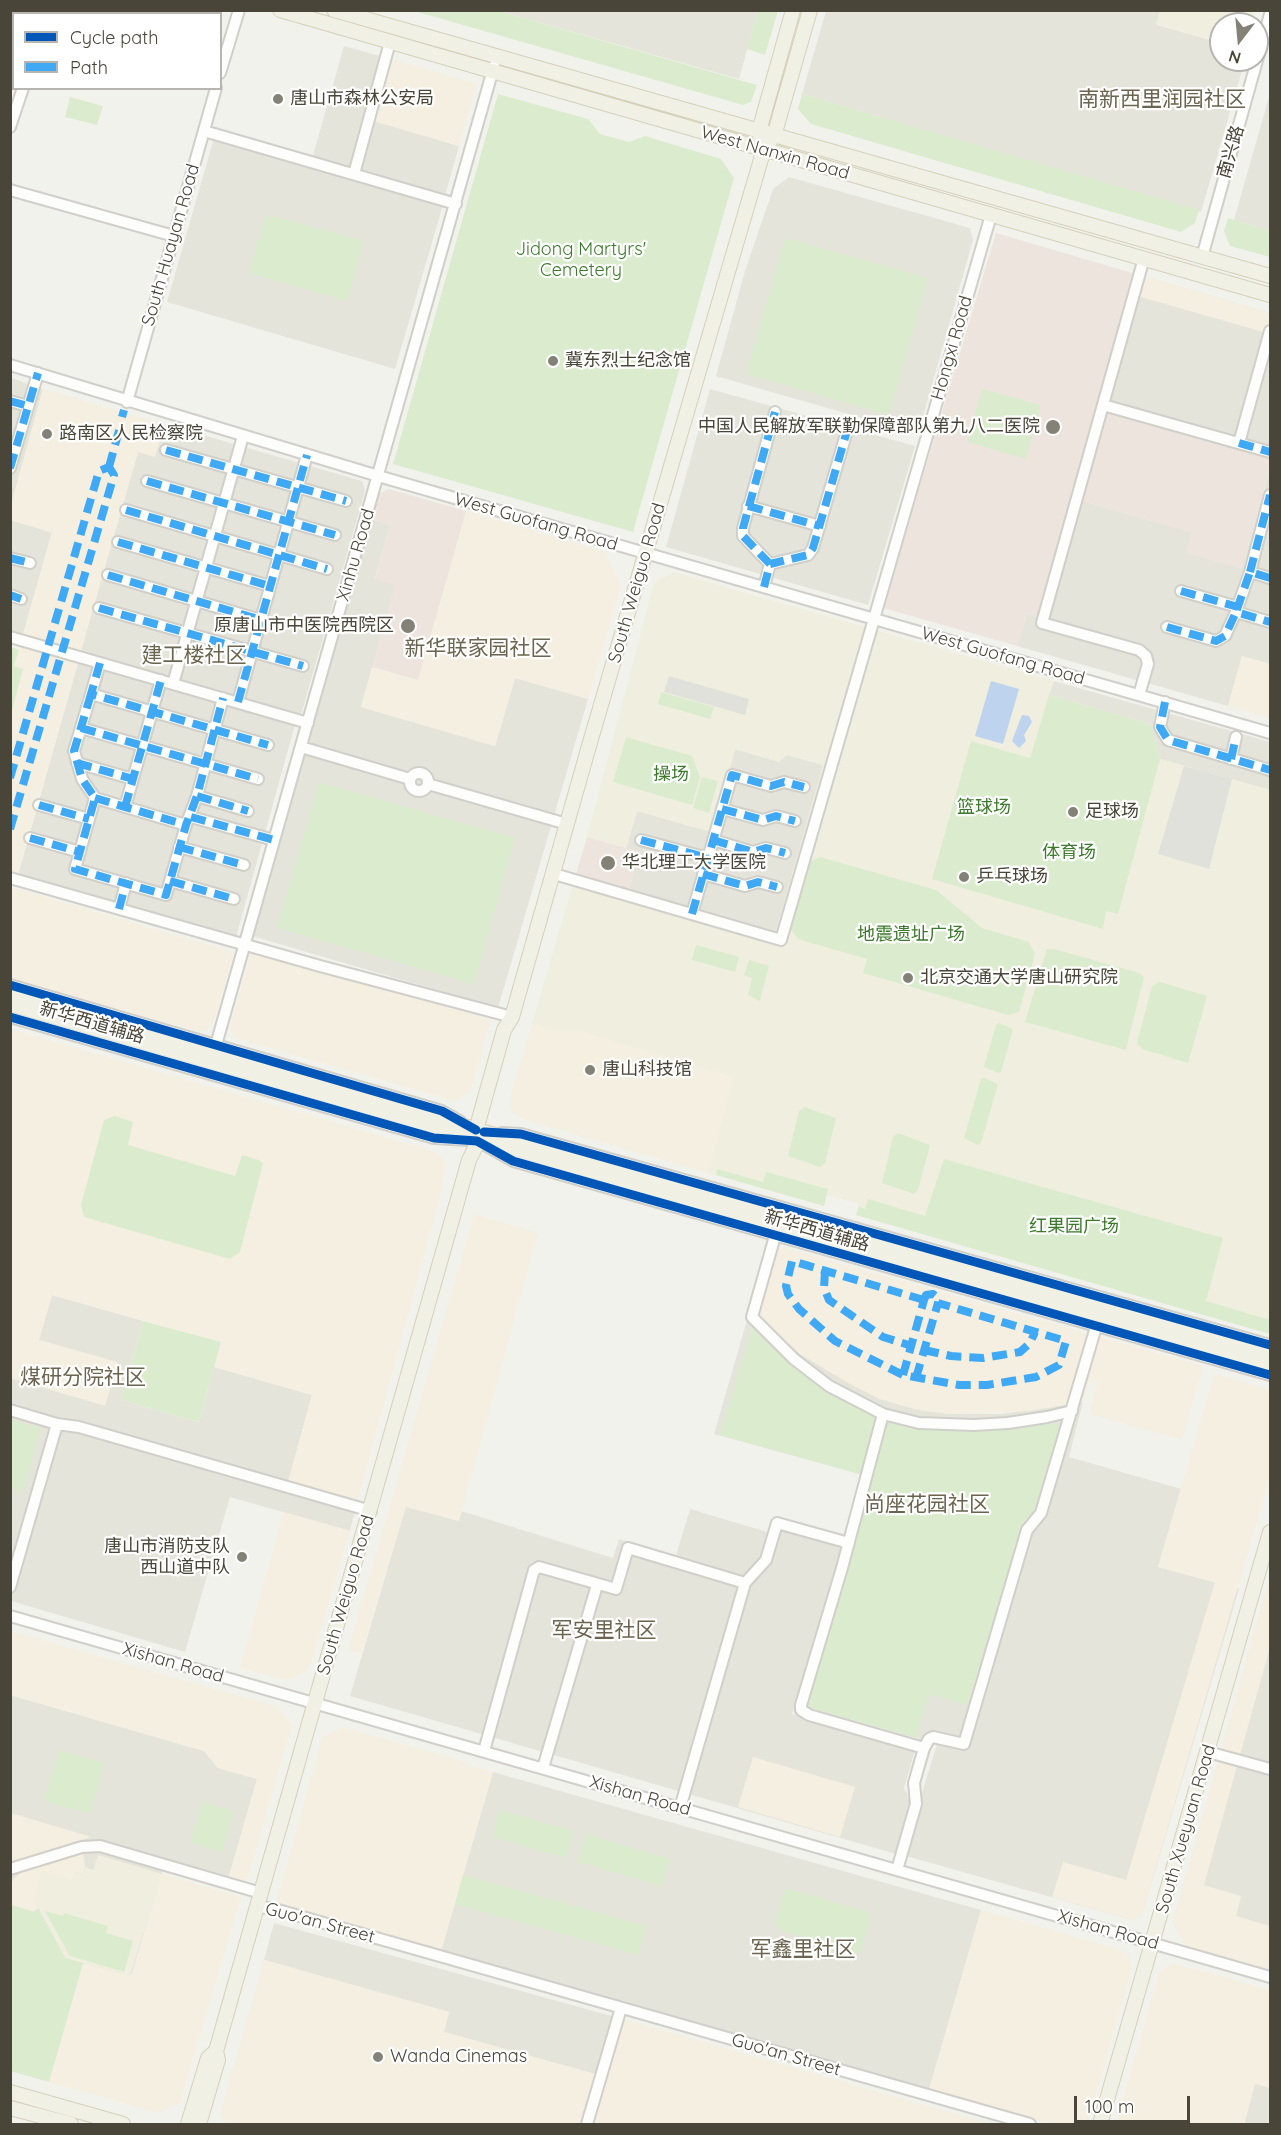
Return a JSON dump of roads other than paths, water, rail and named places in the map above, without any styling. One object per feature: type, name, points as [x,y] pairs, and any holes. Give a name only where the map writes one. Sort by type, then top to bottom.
[{"type":"main road","name":"West Nanxin Road","points":[[280,10],[1270,295]]},
{"type":"main road","name":"West Nanxin Road","points":[[334,10],[1270,276]]},
{"type":"main road","points":[[764,149],[759,131],[793,10]]},
{"type":"main road","name":"South Weiguo Road","points":[[199,2124],[218,2060],[216,2050],[469,1160],[513,1031],[513,1017],[645,553],[764,149],[774,135],[810,10]]},
{"type":"main road","points":[[10,992],[215,1048],[479,1134],[1270,1366]]},
{"type":"main road","points":[[10,1004],[1270,1355]]},
{"type":"main road","name":"South Xueyuan Road","points":[[1101,2124],[1269,1540]]},
{"type":"main road","name":"South Weiguo Road","points":[[188,2124],[208,2058],[216,2050]]},
{"type":"main road","points":[[10,2092],[123,2124]]},
{"type":"main road","points":[[10,2108],[71,2124]]},
{"type":"street","points":[[222,66],[239,10]]},
{"type":"street","name":"南兴路","points":[[1202,256],[1270,14]]},
{"type":"street","points":[[354,174],[390,42]]},
{"type":"street","name":"Xinhu Road","points":[[215,1048],[497,57]]},
{"type":"street","points":[[10,127],[22,90]]},
{"type":"street","name":"South Huayan Road","points":[[127,402],[215,90]]},
{"type":"street","points":[[204,131],[456,204]]},
{"type":"street","points":[[10,190],[174,236]]},
{"type":"street","name":"Hongxi Road","points":[[692,914],[781,940],[990,215]]},
{"type":"street","points":[[1139,695],[1148,664],[1146,656],[1139,650],[1042,623],[1144,258]]},
{"type":"street","points":[[1239,443],[1270,331]]},
{"type":"street","name":"West Guofang Road","points":[[10,365],[307,456],[1270,733]]},
{"type":"street","points":[[10,468],[14,443],[38,374]]},
{"type":"street","points":[[10,401],[28,406]]},
{"type":"street","points":[[1103,405],[1270,452]]},
{"type":"street","points":[[770,564],[743,536],[748,506],[775,412]]},
{"type":"street","points":[[770,564],[808,555],[813,548],[847,431]]},
{"type":"street","points":[[173,684],[243,436]]},
{"type":"street","points":[[166,450],[346,501]]},
{"type":"street","points":[[238,702],[307,456]]},
{"type":"street","points":[[147,481],[335,535]]},
{"type":"street","points":[[1167,627],[1216,641],[1225,636],[1265,533],[1270,500]]},
{"type":"street","points":[[748,506],[820,526]]},
{"type":"street","points":[[126,510],[327,569]]},
{"type":"street","points":[[118,542],[270,586]]},
{"type":"street","points":[[10,558],[30,563]]},
{"type":"street","points":[[764,587],[770,564]]},
{"type":"street","points":[[1250,572],[1270,578]]},
{"type":"street","points":[[108,575],[261,620]]},
{"type":"street","points":[[1181,591],[1270,622]]},
{"type":"street","points":[[99,608],[303,666]]},
{"type":"street","points":[[10,637],[308,723]]},
{"type":"street","points":[[100,663],[74,751],[82,779],[95,798],[125,807],[274,840]]},
{"type":"street","points":[[125,807],[161,680]]},
{"type":"street","points":[[91,694],[267,745]]},
{"type":"street","points":[[95,798],[75,869],[166,895],[224,698]]},
{"type":"street","points":[[1165,702],[1160,727],[1168,740],[1270,770]]},
{"type":"street","points":[[81,728],[258,779]]},
{"type":"street","points":[[1231,759],[1236,737]]},
{"type":"street","points":[[301,747],[410,779],[411,788],[416,791],[422,791],[428,784],[567,824]]},
{"type":"street","points":[[77,763],[133,779]]},
{"type":"street","points":[[554,874],[692,914],[732,775],[771,786],[784,782],[804,787]]},
{"type":"street","points":[[197,796],[248,811]]},
{"type":"street","points":[[39,805],[89,819]]},
{"type":"street","points":[[722,808],[763,820],[776,816],[795,821]]},
{"type":"street","points":[[30,838],[80,852]]},
{"type":"street","points":[[641,840],[708,858]]},
{"type":"street","points":[[713,840],[753,852],[766,848],[785,853]]},
{"type":"street","points":[[179,847],[244,865]]},
{"type":"street","points":[[703,874],[745,886],[758,882],[777,887]]},
{"type":"street","points":[[10,878],[244,945],[513,1017]]},
{"type":"street","points":[[170,881],[234,899]]},
{"type":"street","points":[[119,909],[126,883]]},
{"type":"street","name":"新华西道辅路","points":[[10,985],[215,1048]]},
{"type":"street","name":"新华西道辅路","points":[[10,1017],[434,1138],[479,1134],[521,1134],[1270,1345]]},
{"type":"street","name":"新华西道辅路","points":[[479,1134],[513,1161],[1270,1375]]},
{"type":"street","points":[[775,1236],[752,1317],[794,1359],[829,1386],[883,1414],[919,1423],[974,1425],[1047,1418],[1072,1411]]},
{"type":"street","points":[[897,1870],[916,1804],[914,1783],[924,1748],[929,1739],[933,1737],[964,1744],[1027,1530],[1041,1513],[1096,1327]]},
{"type":"street","points":[[10,1410],[57,1424],[68,1424],[371,1510]]},
{"type":"street","points":[[883,1414],[801,1710],[809,1715],[924,1748]]},
{"type":"street","points":[[10,1587],[57,1424]]},
{"type":"street","points":[[680,1808],[745,1583],[766,1560],[777,1523],[849,1543]]},
{"type":"street","points":[[484,1751],[534,1570],[539,1567],[616,1589],[628,1548],[745,1583]]},
{"type":"street","points":[[543,1768],[597,1585]]},
{"type":"street","name":"Xishan Road","points":[[10,1616],[1270,1977]]},
{"type":"street","points":[[1208,1752],[1270,1769]]},
{"type":"street","points":[[10,1869],[82,1847],[100,1846],[261,1893]]},
{"type":"street","name":"Guo'an Street","points":[[257,1907],[270,1914],[1030,2124]]},
{"type":"street","points":[[587,2124],[620,2010]]},
{"type":"street","name":"Guo'an Street","points":[[620,2010],[1010,2124]]},
{"type":"water","points":[[991,681],[1019,689],[1003,744],[975,736]]},
{"type":"water","points":[[1022,715],[1029,716],[1032,722],[1024,735],[1026,741],[1019,748],[1012,741]]},
{"type":"place","name":"唐山市森林公安局","points":[[278,99]]},
{"type":"place","name":"冀东烈士纪念馆","points":[[553,361]]},
{"type":"place","name":"中国人民解放军联勤保障部队第九八二医院","points":[[1053,427]]},
{"type":"place","name":"路南区人民检察院","points":[[47,434]]},
{"type":"place","name":"原唐山市中医院西院区","points":[[408,626]]},
{"type":"place","name":"足球场","points":[[1073,812]]},
{"type":"place","name":"华北理工大学医院","points":[[608,863]]},
{"type":"place","name":"乒乓球场","points":[[964,877]]},
{"type":"place","name":"北京交通大学唐山研究院","points":[[908,978]]},
{"type":"place","name":"唐山科技馆","points":[[590,1070]]},
{"type":"place","name":"唐山市消防支队 西山道中队","points":[[242,1557]]},
{"type":"place","name":"Wanda Cinemas","points":[[378,2057]]},
{"type":"district","name":"南新西里润园社区","points":[[1162,100]]},
{"type":"district","name":"新华联家园社区","points":[[478,649]]},
{"type":"district","name":"建工楼社区","points":[[194,656]]},
{"type":"district","name":"煤研分院社区","points":[[83,1378]]},
{"type":"district","name":"尚座花园社区","points":[[927,1505]]},
{"type":"district","name":"军安里社区","points":[[604,1631]]},
{"type":"district","name":"军鑫里社区","points":[[803,1950]]},
{"type":"park label","name":"Jidong Martyrs' Cemetery","points":[[581,260]]},
{"type":"park label","name":"操场","points":[[671,775]]},
{"type":"park label","name":"篮球场","points":[[984,808]]},
{"type":"park label","name":"体育场","points":[[1069,853]]},
{"type":"park label","name":"地震遗址广场","points":[[911,935]]},
{"type":"park label","name":"红果园广场","points":[[1074,1227]]}]
